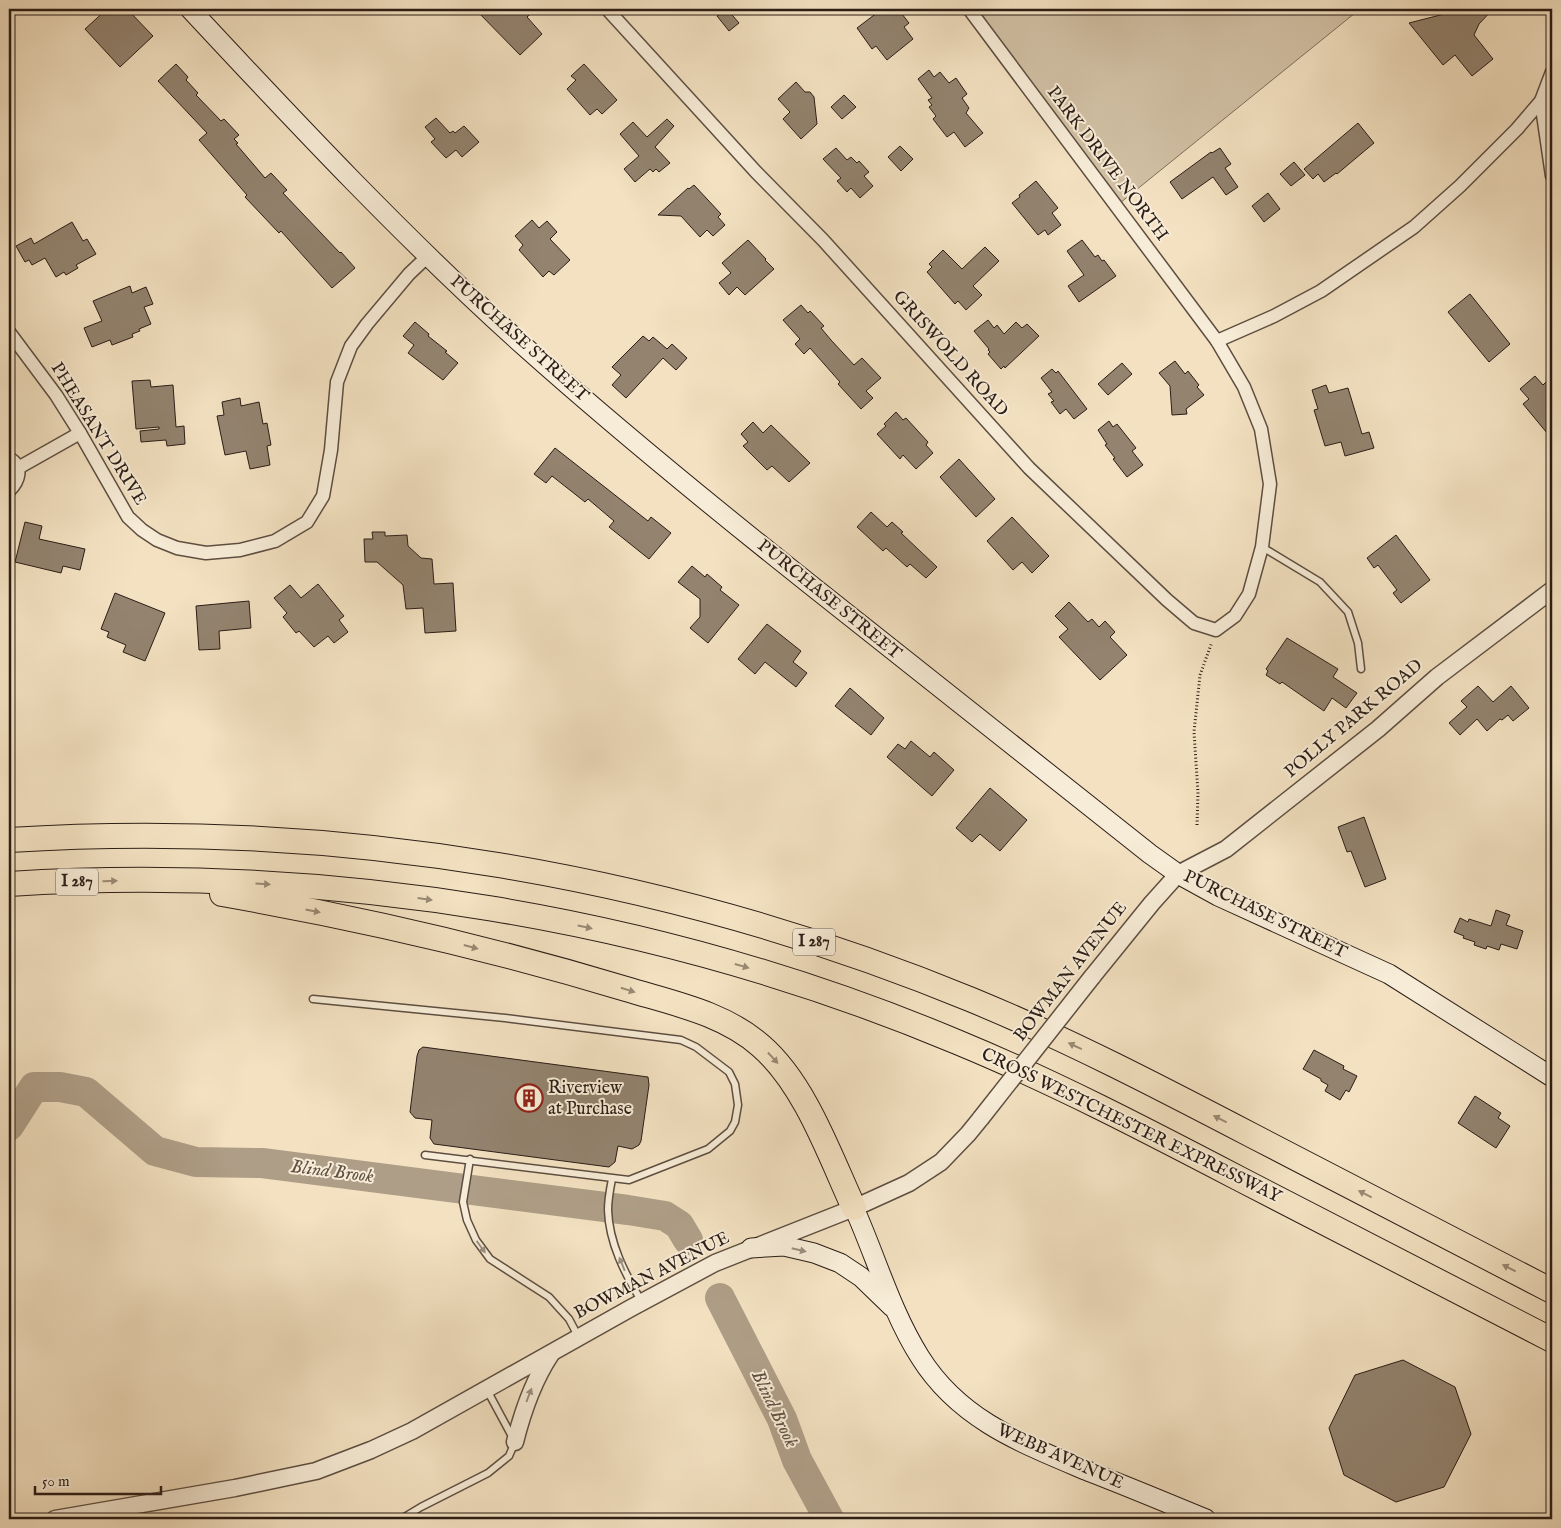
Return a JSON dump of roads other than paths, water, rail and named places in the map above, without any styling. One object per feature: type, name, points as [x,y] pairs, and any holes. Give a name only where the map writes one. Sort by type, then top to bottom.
[{"type":"highway","name":"I 287","points":[[9,840],[117,836],[209,837],[295,841],[397,851],[552,874],[643,894],[765,926],[854,955],[913,977],[1058,1038],[1176,1096],[1552,1291]]},
{"type":"highway","name":"CROSS WESTCHESTER EXPRESSWAY","points":[[9,884],[144,880],[237,882],[331,888],[483,908],[573,924],[722,960],[811,987],[947,1037],[1060,1087],[1552,1340]]},
{"type":"highway","points":[[144,880],[387,926],[593,979],[716,1018],[746,1034],[761,1046],[789,1077],[810,1112],[854,1208]]},
{"type":"main road","name":"PURCHASE STREET","points":[[190,9],[288,114],[428,256],[525,347],[633,441],[967,710],[1178,874],[1218,896],[1389,974],[1552,1077]]},
{"type":"main road","name":"WEBB AVENUE","points":[[854,1208],[870,1242],[896,1311],[920,1356],[934,1377],[954,1398],[973,1414],[1022,1443],[1206,1519]]},
{"type":"main road","points":[[751,1248],[784,1246],[814,1253],[840,1263],[861,1277],[896,1311]]},
{"type":"street","name":"GRISWOLD ROAD","points":[[607,9],[756,172],[823,240],[1029,468],[1167,600],[1194,623],[1216,630],[1235,616],[1249,594],[1262,547]]},
{"type":"street","name":"PARK DRIVE NORTH","points":[[969,9],[1217,341],[1244,387],[1261,429],[1270,484],[1262,547]]},
{"type":"street","points":[[1217,341],[1274,316],[1321,291],[1414,227],[1460,186],[1517,129],[1541,101],[1552,72]]},
{"type":"street","points":[[1541,101],[1552,176]]},
{"type":"street","name":"PHEASANT DRIVE","points":[[9,332],[56,395],[128,517],[157,540],[177,548],[206,553],[240,550],[275,541],[307,522],[323,496],[331,450],[337,382],[351,346],[409,274],[428,256]]},
{"type":"street","points":[[18,468],[80,433]]},
{"type":"street","points":[[9,458],[14,461],[18,468],[18,478],[15,485],[9,491]]},
{"type":"street","name":"POLLY PARK ROAD","points":[[1178,874],[1226,849],[1378,728],[1436,677],[1552,590]]},
{"type":"street","name":"BOWMAN AVENUE","points":[[55,1519],[235,1488],[316,1471],[371,1450],[412,1431],[715,1263],[890,1193],[926,1172],[955,1148],[982,1118],[1152,903],[1178,874]]},
{"type":"street","points":[[515,1442],[532,1389],[540,1371],[552,1352]]},
{"type":"lane","points":[[1262,547],[1320,582],[1348,612],[1358,643],[1361,669]]},
{"type":"lane","points":[[313,999],[505,1018],[681,1040],[696,1047],[729,1072],[735,1084],[738,1105],[735,1122],[730,1131],[708,1149],[629,1180],[470,1159],[425,1155]]},
{"type":"lane","points":[[470,1159],[463,1202],[467,1220],[476,1240],[490,1259],[549,1297],[568,1319],[579,1337]]},
{"type":"lane","points":[[612,1179],[609,1223],[613,1243],[628,1279],[642,1302]]},
{"type":"lane","points":[[401,1519],[488,1473],[509,1456],[515,1442],[487,1389]]},
{"type":"waterway","name":"Blind Brook","points":[[9,1126],[34,1087],[60,1087],[86,1092],[155,1151],[196,1162],[262,1163],[628,1210],[665,1216],[679,1225],[688,1240]]},
{"type":"waterway","name":"Blind Brook","points":[[720,1298],[782,1419],[797,1460],[829,1519]]},
{"type":"place","name":"Riverview at Purchase","points":[[529,1098]]}]
